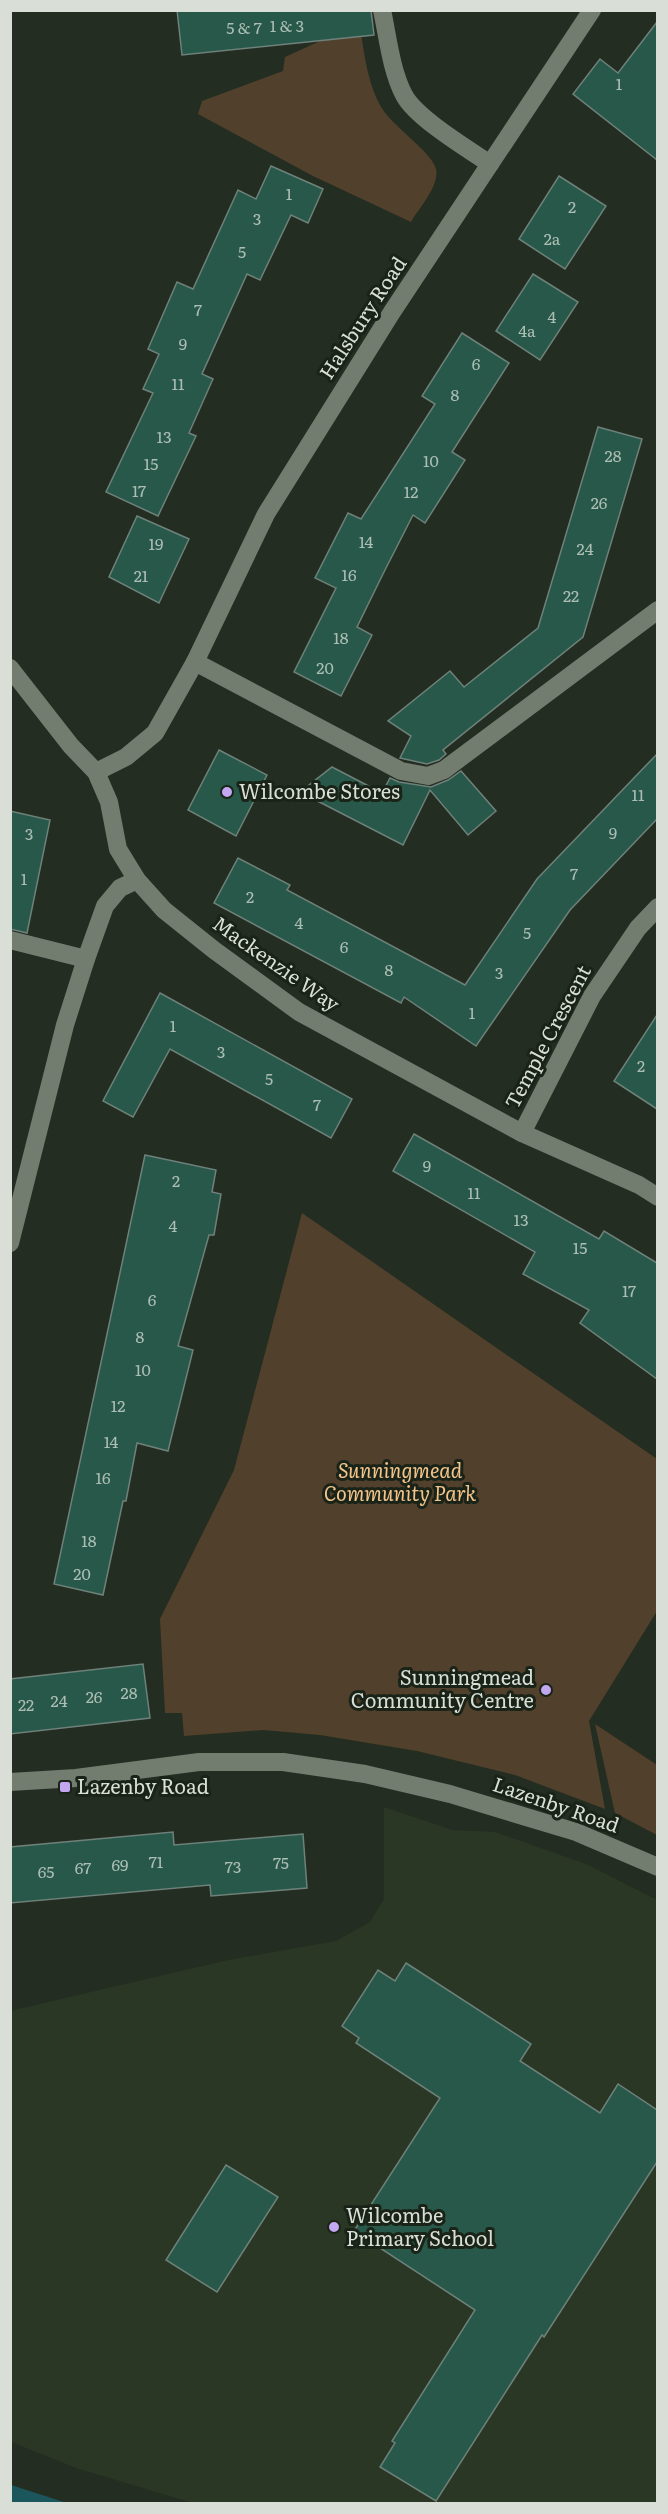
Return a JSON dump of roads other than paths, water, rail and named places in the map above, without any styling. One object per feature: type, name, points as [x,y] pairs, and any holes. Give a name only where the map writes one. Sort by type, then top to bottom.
[{"type":"street","points":[[382,10],[392,60],[405,97],[435,127],[490,164]]},
{"type":"street","name":"Halsbury Road","points":[[96,772],[126,757],[155,733],[195,662],[266,514],[392,312],[592,10]]},
{"type":"street","points":[[195,662],[401,771],[428,776],[444,770],[657,610]]},
{"type":"street","name":"Mackenzie Way","points":[[10,668],[71,746],[96,772],[109,802],[118,849],[137,880],[164,910],[299,1012],[522,1133],[639,1185],[657,1197]]},
{"type":"street","points":[[10,1243],[65,1025],[86,959],[105,906],[120,888],[137,880]]},
{"type":"street","name":"Temple Crescent","points":[[522,1133],[592,996],[638,928],[657,907]]},
{"type":"street","points":[[10,940],[86,959]]},
{"type":"street","name":"Lazenby Road","points":[[10,1782],[76,1778],[199,1762],[283,1762],[365,1774],[450,1794],[576,1832],[657,1867]]},
{"type":"water","points":[[11,2485],[67,2503],[11,2503]]},
{"type":"place","name":"Wilcombe Stores","points":[[227,792]]},
{"type":"place","name":"Sunningmead Community Centre","points":[[546,1690]]},
{"type":"place","name":"Lazenby Road","points":[[65,1787]]},
{"type":"place","name":"Wilcombe Primary School","points":[[334,2227]]},
{"type":"park label","name":"Sunningmead Community Park","points":[[400,1482]]}]
